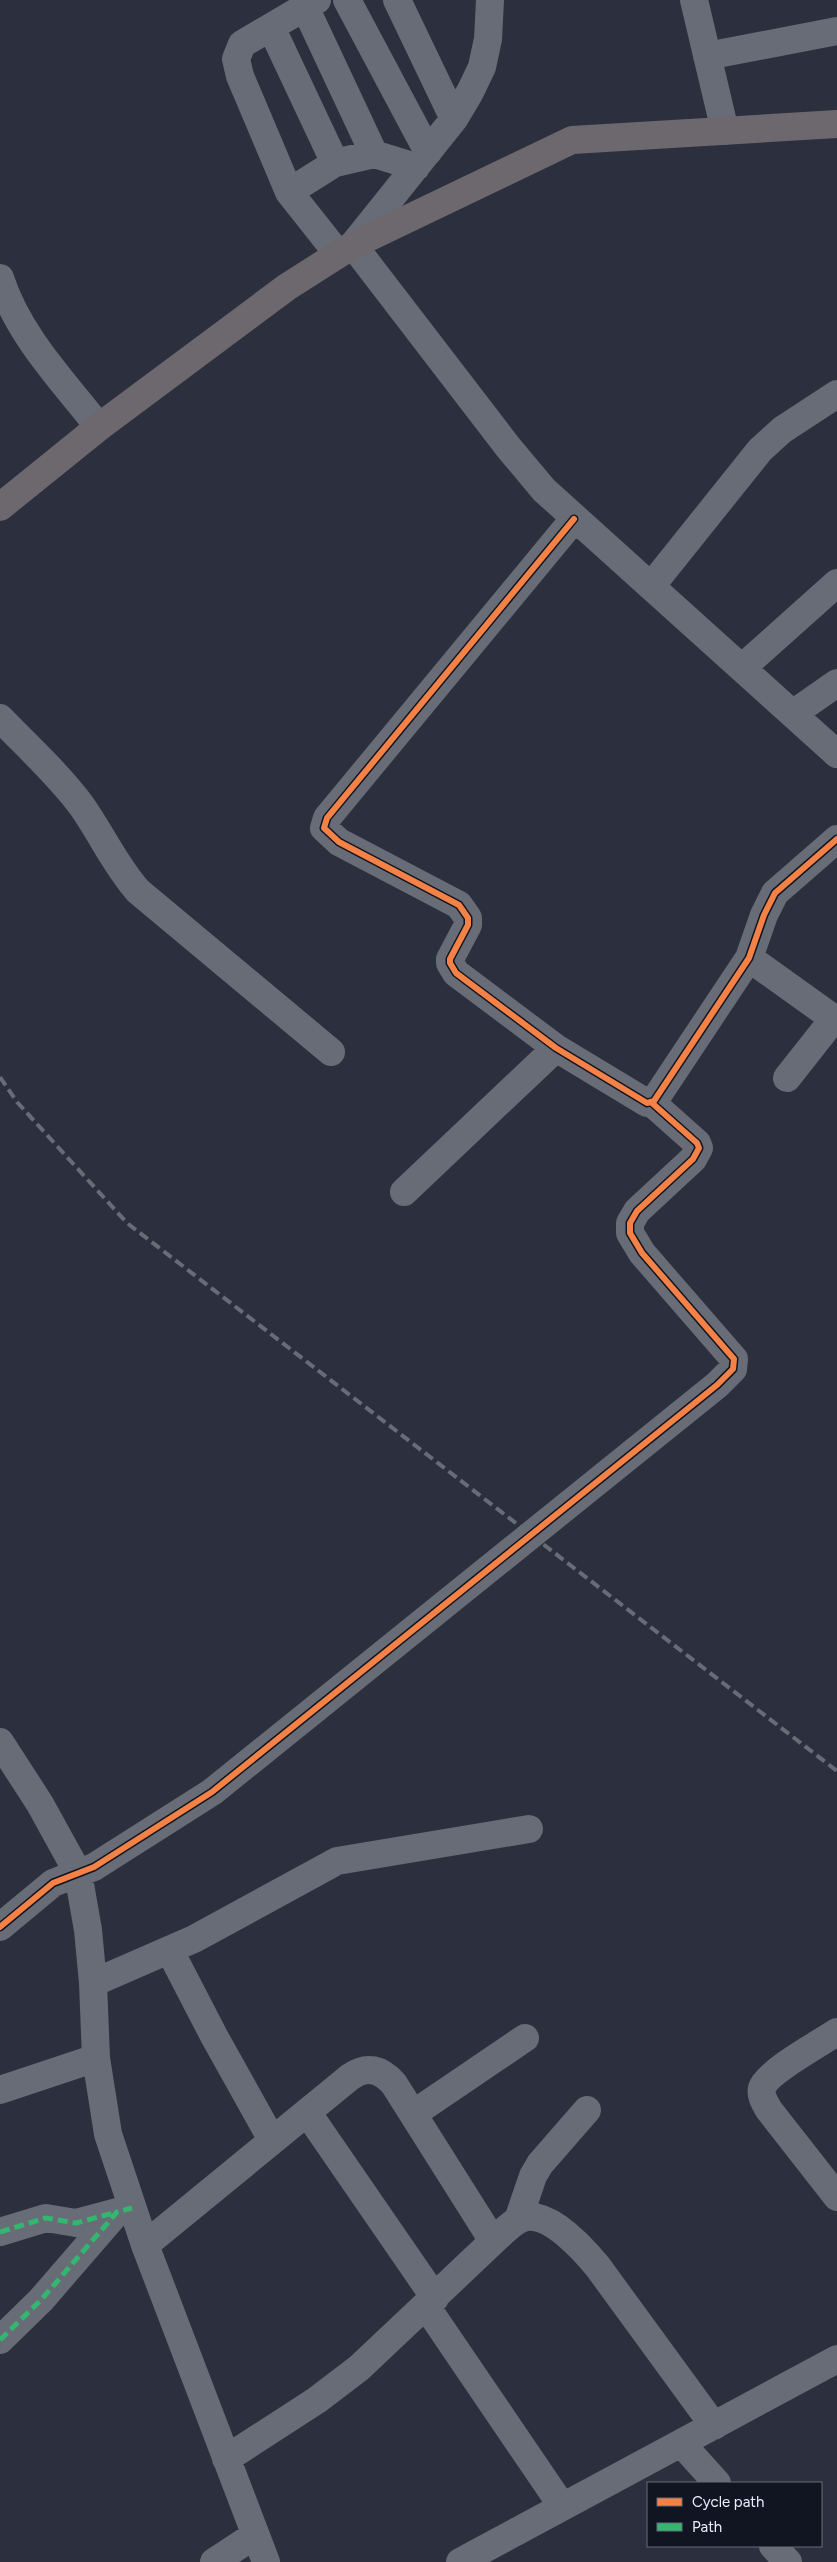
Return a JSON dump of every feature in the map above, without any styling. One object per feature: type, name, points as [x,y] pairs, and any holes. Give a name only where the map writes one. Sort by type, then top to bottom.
[{"type":"main road","points":[[0,507],[99,427],[287,287],[346,250],[572,140],[837,124]]},
{"type":"street","points":[[347,0],[422,159]]},
{"type":"street","points":[[397,0],[454,119]]},
{"type":"street","points":[[346,250],[454,119],[482,67],[488,39],[490,0]]},
{"type":"street","points":[[694,0],[725,130]]},
{"type":"street","points":[[374,154],[311,4],[242,44],[236,59],[240,76],[289,192],[346,250],[544,490],[574,519],[652,585],[794,712],[837,754]]},
{"type":"street","points":[[271,27],[335,163]]},
{"type":"street","points":[[707,56],[837,31]]},
{"type":"street","points":[[289,192],[335,163],[374,154],[422,159]]},
{"type":"street","points":[[0,278],[8,300],[25,330],[99,427]]},
{"type":"street","points":[[652,585],[760,450],[782,430],[837,394]]},
{"type":"street","points":[[0,1928],[53,1884],[94,1866],[212,1792],[717,1386],[733,1369],[734,1359],[642,1253],[630,1232],[630,1222],[637,1211],[693,1159],[699,1148],[652,1103],[647,1104],[556,1048],[474,989],[451,967],[450,959],[468,925],[468,918],[458,904],[339,842],[328,834],[324,826],[327,818],[422,700],[574,519]]},
{"type":"street","points":[[743,667],[837,582]]},
{"type":"street","points":[[794,712],[837,683]]},
{"type":"street","points":[[0,718],[71,792],[125,876],[138,891],[331,1052]]},
{"type":"street","points":[[652,1103],[749,958],[775,893],[837,839]]},
{"type":"street","points":[[749,958],[830,1016],[832,1021],[787,1078]]},
{"type":"street","points":[[404,1192],[556,1048]]},
{"type":"street","points":[[4,1759],[40,1804],[78,1874],[88,1930],[93,1983],[96,2058],[108,2134],[125,2210],[144,2245],[266,2562]]},
{"type":"street","points":[[93,1983],[170,1951],[337,1861],[528,1829]]},
{"type":"street","points":[[170,1951],[214,2036],[272,2140]]},
{"type":"street","points":[[837,2032],[788,2063],[767,2080],[762,2088],[762,2098],[769,2110],[837,2197]]},
{"type":"street","points":[[413,2114],[525,2038]]},
{"type":"street","points":[[0,2090],[96,2058]]},
{"type":"street","points":[[144,2245],[359,2070],[373,2069],[386,2075],[413,2114],[493,2241]]},
{"type":"street","points":[[518,2220],[533,2176],[540,2164],[588,2110]]},
{"type":"street","points":[[306,2112],[562,2506]]},
{"type":"street","points":[[0,2232],[46,2218],[76,2222],[125,2210]]},
{"type":"street","points":[[0,2340],[41,2300],[125,2210]]},
{"type":"street","points":[[226,2459],[341,2382],[430,2302],[493,2241],[518,2220],[529,2217],[546,2222],[580,2246],[598,2267],[714,2426]]},
{"type":"street","points":[[460,2562],[837,2359]]},
{"type":"street","points":[[681,2443],[716,2482]]},
{"type":"street","points":[[214,2562],[255,2535]]},
{"type":"street","points":[[774,2547],[788,2562]]},
{"type":"railway","points":[[0,1077],[17,1102],[127,1223],[837,1771]]},
{"type":"marked path","points":[[0,2340],[41,2300],[117,2212],[132,2208]]},
{"type":"marked path","points":[[0,2232],[46,2218],[76,2223],[117,2212]]},
{"type":"cycle path","points":[[574,519],[327,818],[324,828],[339,842],[459,905],[468,918],[468,925],[450,959],[450,963],[456,973],[556,1048],[647,1103],[654,1101],[749,958],[764,915],[775,893],[837,839]]},
{"type":"cycle path","points":[[0,1927],[53,1883],[94,1867],[212,1792],[717,1385],[733,1369],[734,1359],[642,1253],[630,1233],[630,1223],[637,1211],[693,1159],[699,1148],[697,1143],[652,1103]]}]
